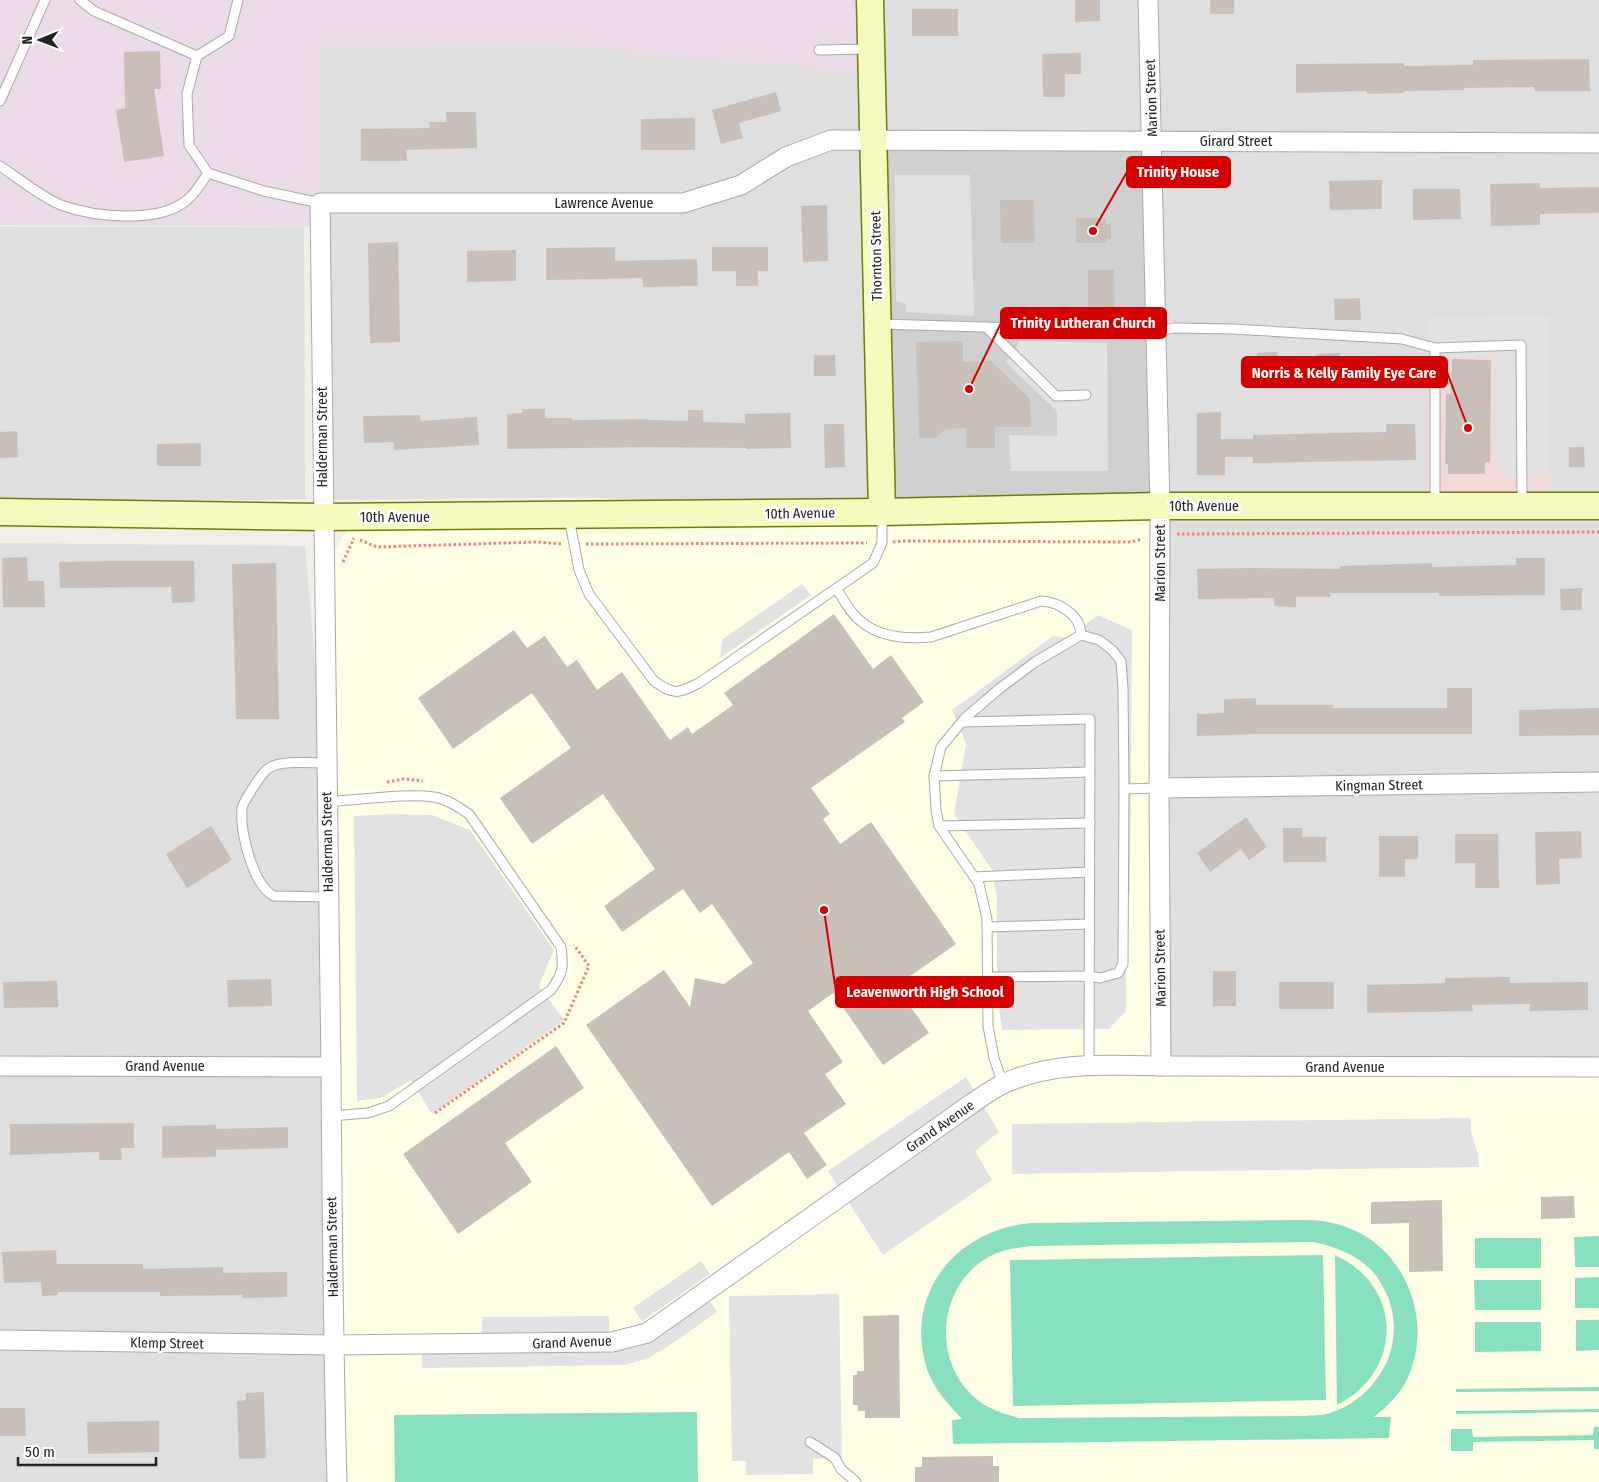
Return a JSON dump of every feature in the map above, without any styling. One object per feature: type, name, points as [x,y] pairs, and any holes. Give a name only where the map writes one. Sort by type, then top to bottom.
[{"type":"street","name":"Thornton Street","points":[[870,0],[882,512]]},
{"type":"street","name":"Marion Street","points":[[1148,0],[1153,141],[1160,506],[1159,788],[1161,1066]]},
{"type":"street","name":"Girard Street","points":[[874,139],[1599,143]]},
{"type":"street","name":"Lawrence Avenue","points":[[320,203],[683,203],[741,185],[786,157],[831,140],[874,139]]},
{"type":"street","name":"Halderman Street","points":[[320,203],[322,526],[331,1067],[333,1345],[337,1482]]},
{"type":"street","name":"10th Avenue","points":[[0,512],[322,526],[568,516],[1160,506],[1599,506]]},
{"type":"street","name":"Kingman Street","points":[[1159,788],[1599,782]]},
{"type":"street","name":"Grand Avenue","points":[[0,1066],[331,1067]]},
{"type":"street","name":"Grand Avenue","points":[[333,1345],[612,1342],[647,1333],[956,1114],[1003,1084],[1030,1073],[1061,1067],[1089,1066],[1599,1067]]},
{"type":"street","name":"Klemp Street","points":[[0,1340],[333,1345]]},
{"type":"lane","points":[[0,101],[45,0]]},
{"type":"lane","points":[[80,0],[94,11],[197,56]]},
{"type":"lane","points":[[238,0],[229,36],[197,56],[187,94],[189,145],[208,173],[264,191],[320,203]]},
{"type":"lane","points":[[819,50],[871,48]]},
{"type":"lane","points":[[0,166],[60,204],[94,213],[138,216],[163,213],[187,200],[208,173]]},
{"type":"lane","points":[[878,324],[1156,332],[1173,328],[1243,329],[1402,339],[1435,348],[1521,345],[1522,506]]},
{"type":"lane","points":[[986,327],[1056,396],[1086,395]]},
{"type":"lane","points":[[1435,348],[1435,506]]},
{"type":"lane","points":[[568,516],[579,570],[589,594],[654,681],[667,691],[682,692],[699,683],[837,589],[873,562],[882,543],[882,512]]},
{"type":"lane","points":[[837,589],[853,614],[864,624],[888,635],[918,638],[931,637],[1041,602],[1050,602],[1069,611],[1081,627],[1081,634]]},
{"type":"lane","points":[[988,977],[1089,976],[1100,978],[1118,973],[1122,964],[1124,789],[1121,661],[1112,650],[1099,640],[1081,634],[1035,662],[962,722],[941,747],[934,776],[939,826],[974,876],[985,906],[988,927],[988,977],[988,1026],[994,1058],[1003,1084]]},
{"type":"lane","points":[[962,722],[1090,718],[1089,1066]]},
{"type":"lane","points":[[326,763],[284,764],[269,768],[242,808],[246,843],[251,863],[258,879],[268,893],[274,896],[328,897]]},
{"type":"lane","points":[[934,776],[1090,772]]},
{"type":"lane","points":[[1124,789],[1159,788]]},
{"type":"lane","points":[[326,802],[408,796],[435,798],[452,803],[469,814],[561,948],[564,966],[561,977],[551,990],[389,1106],[368,1114],[331,1116]]},
{"type":"lane","points":[[939,826],[1090,823]]},
{"type":"lane","points":[[974,876],[1090,872]]},
{"type":"lane","points":[[988,927],[1089,924]]},
{"type":"lane","points":[[810,1442],[835,1458],[841,1469],[856,1482]]},
{"type":"path","points":[[322,526],[377,547],[537,542],[573,544],[882,543],[905,541],[1131,542],[1160,534],[1599,532]]},
{"type":"path","points":[[343,571],[343,561],[354,538]]},
{"type":"path","points":[[386,782],[404,779],[425,781]]},
{"type":"path","points":[[435,1114],[564,1023],[589,966],[572,942]]},
{"type":"shaded area","points":[[0,0],[870,0],[872,73],[545,44],[319,47],[320,227],[0,225]]},
{"type":"shaded area","points":[[870,0],[1599,0],[1599,1067],[1161,1066],[882,512],[582,497],[334,500],[320,227],[319,47],[545,44]],"holes":[[[1426,318],[1549,468],[1550,506],[1427,356]]]},
{"type":"shaded area","points":[[873,139],[1153,141],[1160,506],[882,512]]},
{"type":"shaded area","points":[[895,175],[970,175],[974,316],[906,312],[906,304],[896,301]]},
{"type":"shaded area","points":[[0,227],[304,227],[305,499],[0,504]]},
{"type":"shaded area","points":[[1550,317],[1550,506],[1427,506],[1426,318]]},
{"type":"shaded area","points":[[1550,317],[1549,468],[1532,477],[1510,477],[1495,468],[1495,356],[1427,356],[1426,318]]},
{"type":"shaded area","points":[[1020,341],[1107,343],[1108,471],[1011,471],[1009,435],[1057,436],[1057,411],[1006,363]]},
{"type":"shaded area","points":[[1160,506],[1161,1066],[1599,1067],[1599,1482],[337,1482],[327,802],[334,551],[350,525]]},
{"type":"shaded area","points":[[0,543],[305,546],[327,802],[337,1482],[0,1482]]},
{"type":"shaded area","points":[[802,584],[811,595],[720,658],[723,639]]},
{"type":"shaded area","points":[[1098,615],[1132,630],[1130,893],[1126,897],[1126,1011],[1109,1029],[1002,1030],[997,991],[997,898],[992,870],[954,814],[966,744],[952,710],[1053,636],[1067,638]]},
{"type":"shaded area","points":[[389,814],[432,815],[470,830],[554,950],[539,986],[564,1020],[432,1114],[411,1080],[381,1098],[357,1101],[354,816]]},
{"type":"shaded area","points":[[966,1077],[999,1132],[975,1151],[992,1180],[883,1255],[828,1171]]},
{"type":"shaded area","points":[[1471,1118],[1471,1132],[1478,1154],[1479,1167],[1012,1174],[1012,1124]]},
{"type":"shaded area","points":[[701,1261],[710,1274],[642,1321],[633,1308]]},
{"type":"shaded area","points":[[839,1294],[842,1458],[813,1459],[813,1474],[746,1475],[746,1461],[732,1461],[729,1296]]},
{"type":"shaded area","points":[[708,1298],[717,1312],[648,1358],[625,1365],[422,1368],[422,1353],[619,1350],[636,1347]]},
{"type":"shaded area","points":[[609,1316],[609,1332],[482,1333],[482,1317]]},
{"type":"green space","points":[[1311,1220],[1337,1224],[1356,1231],[1375,1243],[1391,1259],[1404,1278],[1412,1298],[1417,1321],[1417,1343],[1412,1366],[1403,1387],[1390,1403],[1374,1417],[1391,1417],[1389,1438],[953,1444],[952,1420],[962,1419],[933,1383],[927,1369],[922,1341],[923,1316],[930,1292],[942,1270],[959,1252],[980,1238],[1004,1228],[1031,1223]],"holes":[[[1314,1242],[1350,1254],[1374,1274],[1386,1293],[1392,1312],[1394,1330],[1391,1348],[1385,1365],[1375,1381],[1363,1394],[1347,1405],[1330,1413],[1303,1416],[1019,1418],[994,1410],[977,1400],[959,1379],[951,1361],[946,1323],[951,1304],[959,1286],[971,1270],[987,1258],[1002,1251],[1031,1246]]]},
{"type":"green space","points":[[1599,1236],[1599,1267],[1575,1267],[1574,1237]]},
{"type":"green space","points":[[1475,1238],[1541,1238],[1541,1268],[1475,1268]]},
{"type":"green space","points":[[1323,1255],[1326,1400],[1013,1406],[1010,1260]]},
{"type":"green space","points":[[1335,1255],[1357,1269],[1373,1287],[1383,1307],[1387,1329],[1384,1351],[1375,1372],[1359,1390],[1337,1405]]},
{"type":"green space","points":[[1599,1277],[1599,1308],[1575,1308],[1575,1278]]},
{"type":"green space","points":[[1474,1280],[1541,1280],[1541,1310],[1475,1310]]},
{"type":"green space","points":[[1576,1320],[1599,1320],[1599,1350],[1576,1351]]},
{"type":"green space","points":[[1475,1322],[1541,1322],[1541,1351],[1475,1352]]},
{"type":"green space","points":[[1599,1387],[1599,1391],[1456,1392],[1456,1389]]},
{"type":"green space","points":[[1599,1409],[1599,1412],[1456,1414],[1456,1411]]},
{"type":"green space","points":[[697,1412],[698,1482],[395,1482],[394,1415]]},
{"type":"green space","points":[[1594,1427],[1599,1427],[1599,1449],[1594,1449],[1594,1440],[1473,1442],[1473,1451],[1451,1451],[1451,1429],[1472,1429],[1473,1437],[1593,1435]]},
{"type":"building","points":[[1075,0],[1100,0],[1100,21],[1075,22]]},
{"type":"building","points":[[1210,0],[1234,0],[1234,14],[1210,14]]},
{"type":"building","points":[[912,9],[958,9],[958,36],[912,36]]},
{"type":"building","points":[[160,51],[161,89],[154,89],[164,156],[124,162],[116,110],[125,108],[124,52]]},
{"type":"building","points":[[1081,53],[1081,74],[1065,74],[1065,97],[1043,97],[1042,54]]},
{"type":"building","points":[[1589,59],[1590,91],[1535,91],[1534,87],[1464,88],[1464,90],[1367,94],[1367,91],[1296,93],[1296,64],[1404,63],[1404,66],[1473,65],[1473,60]]},
{"type":"building","points":[[776,92],[781,111],[739,123],[743,138],[721,144],[712,110]]},
{"type":"building","points":[[446,112],[476,112],[477,148],[406,150],[407,161],[361,161],[361,129],[430,128],[429,122],[447,122]]},
{"type":"building","points":[[695,118],[695,150],[641,150],[641,119]]},
{"type":"building","points":[[1382,180],[1382,209],[1330,210],[1329,181]]},
{"type":"building","points":[[1540,183],[1540,188],[1599,187],[1599,213],[1540,214],[1540,225],[1491,226],[1490,184]]},
{"type":"building","points":[[1413,189],[1460,189],[1461,219],[1413,220]]},
{"type":"building","points":[[1000,200],[1034,200],[1035,243],[1001,243]]},
{"type":"building","points":[[827,205],[828,261],[803,262],[801,206]]},
{"type":"building","points":[[1076,218],[1106,218],[1106,224],[1111,224],[1111,239],[1107,239],[1107,243],[1076,243]]},
{"type":"building","points":[[398,242],[400,342],[370,343],[368,243]]},
{"type":"building","points":[[615,247],[615,261],[697,259],[698,286],[643,287],[642,278],[546,280],[546,248]]},
{"type":"building","points":[[712,247],[768,247],[768,271],[758,271],[758,286],[736,286],[736,271],[712,271]]},
{"type":"building","points":[[516,250],[516,281],[467,282],[467,251]]},
{"type":"building","points":[[1088,270],[1114,270],[1115,317],[1088,317]]},
{"type":"building","points":[[1360,298],[1361,320],[1335,320],[1334,299]]},
{"type":"building","points":[[963,341],[963,362],[991,361],[1030,399],[1031,427],[995,427],[995,448],[966,448],[966,428],[946,429],[935,438],[919,438],[916,342]]},
{"type":"building","points":[[1277,352],[1278,387],[1258,387],[1257,353]]},
{"type":"building","points":[[1340,353],[1340,379],[1317,380],[1316,354]]},
{"type":"building","points":[[814,355],[835,355],[836,376],[814,376]]},
{"type":"building","points":[[1452,359],[1491,360],[1490,462],[1485,462],[1485,474],[1448,474],[1448,464],[1445,464],[1446,394],[1451,394]]},
{"type":"building","points":[[522,409],[545,409],[545,418],[572,418],[572,420],[648,419],[688,421],[688,410],[703,410],[703,422],[745,423],[745,414],[790,413],[791,448],[507,449],[507,414],[522,413]]},
{"type":"building","points":[[1221,412],[1221,439],[1253,439],[1253,435],[1386,432],[1386,424],[1415,424],[1416,460],[1253,463],[1253,457],[1225,457],[1225,475],[1197,475],[1197,413]]},
{"type":"building","points":[[420,415],[421,421],[477,417],[479,445],[394,450],[394,442],[364,443],[363,416]]},
{"type":"building","points":[[824,424],[844,424],[845,467],[825,468]]},
{"type":"building","points":[[17,431],[18,457],[0,458],[0,432]]},
{"type":"building","points":[[201,443],[201,466],[157,466],[157,444]]},
{"type":"building","points":[[1569,447],[1584,447],[1585,467],[1569,467]]},
{"type":"building","points":[[27,557],[28,581],[44,581],[45,607],[3,607],[2,558]]},
{"type":"building","points":[[1516,558],[1545,558],[1545,595],[1439,596],[1439,593],[1330,593],[1330,597],[1296,597],[1296,607],[1274,606],[1274,598],[1198,599],[1197,569],[1340,569],[1340,566],[1432,563],[1432,567],[1516,565]]},
{"type":"building","points":[[194,561],[195,602],[172,603],[171,587],[60,588],[59,562]]},
{"type":"building","points":[[276,563],[279,719],[236,719],[232,564]]},
{"type":"building","points":[[1582,588],[1582,610],[1561,610],[1560,589]]},
{"type":"building","points":[[834,614],[873,669],[891,655],[924,702],[902,718],[905,722],[811,788],[830,814],[823,819],[840,844],[871,822],[956,944],[896,986],[929,1033],[883,1065],[833,993],[808,1011],[843,1062],[825,1074],[846,1104],[804,1133],[827,1165],[807,1179],[789,1152],[712,1206],[586,1025],[664,970],[690,1007],[695,978],[724,984],[753,963],[712,904],[700,913],[683,889],[622,932],[604,906],[655,869],[603,794],[532,844],[500,798],[571,748],[532,693],[453,749],[418,698],[514,630],[527,648],[545,636],[567,667],[577,660],[597,690],[622,672],[670,740],[688,727],[692,734],[733,705],[724,693]]},
{"type":"building","points":[[1447,688],[1472,688],[1472,734],[1257,734],[1197,736],[1197,714],[1224,713],[1224,699],[1256,698],[1256,705],[1333,705],[1333,708],[1447,708]]},
{"type":"building","points":[[1599,708],[1599,735],[1519,736],[1519,710]]},
{"type":"building","points":[[1246,817],[1267,847],[1249,860],[1241,849],[1210,872],[1197,853]]},
{"type":"building","points":[[211,826],[232,860],[187,888],[166,854]]},
{"type":"building","points":[[1283,828],[1302,828],[1302,837],[1326,837],[1326,862],[1283,862]]},
{"type":"building","points":[[1581,831],[1582,858],[1559,859],[1560,884],[1536,885],[1535,832]]},
{"type":"building","points":[[1455,834],[1498,834],[1499,888],[1475,888],[1475,863],[1455,863]]},
{"type":"building","points":[[1379,836],[1418,836],[1418,859],[1405,859],[1405,877],[1379,877]]},
{"type":"building","points":[[1213,971],[1236,971],[1236,1006],[1213,1006]]},
{"type":"building","points":[[1510,977],[1510,983],[1588,982],[1588,1010],[1530,1011],[1530,1004],[1472,1005],[1473,1011],[1367,1013],[1367,985],[1445,983],[1445,978]]},
{"type":"building","points":[[271,979],[272,1006],[228,1007],[227,980]]},
{"type":"building","points":[[57,981],[58,1007],[4,1008],[3,982]]},
{"type":"building","points":[[1279,982],[1334,982],[1334,1009],[1279,1009]]},
{"type":"building","points":[[556,1046],[584,1088],[505,1143],[532,1182],[458,1234],[403,1154]]},
{"type":"building","points":[[134,1123],[134,1148],[121,1148],[122,1160],[99,1160],[99,1152],[10,1155],[10,1124]]},
{"type":"building","points":[[216,1125],[216,1129],[288,1127],[288,1148],[216,1150],[216,1157],[162,1158],[162,1126]]},
{"type":"building","points":[[1574,1196],[1575,1218],[1541,1219],[1541,1197]]},
{"type":"building","points":[[1442,1200],[1443,1271],[1409,1272],[1409,1223],[1371,1224],[1371,1202]]},
{"type":"building","points":[[56,1250],[57,1264],[143,1264],[143,1269],[223,1267],[223,1273],[287,1272],[287,1297],[242,1298],[242,1295],[160,1296],[160,1292],[58,1292],[58,1295],[42,1296],[41,1282],[4,1283],[2,1252]]},
{"type":"building","points":[[899,1315],[900,1418],[865,1418],[865,1411],[858,1411],[858,1405],[853,1405],[853,1375],[857,1375],[857,1371],[864,1371],[863,1316]]},
{"type":"building","points":[[264,1392],[266,1458],[239,1459],[237,1401],[246,1400],[246,1393]]},
{"type":"building","points":[[0,1408],[25,1408],[26,1436],[0,1436]]},
{"type":"building","points":[[159,1421],[159,1452],[88,1454],[87,1422]]},
{"type":"building","points":[[993,1456],[993,1466],[999,1466],[999,1482],[915,1482],[915,1467],[922,1467],[922,1457]]},
{"type":"place","name":"Trinity House","points":[[1093,231]]},
{"type":"place","name":"Trinity Lutheran Church","points":[[969,389]]},
{"type":"place","name":"Norris & Kelly Family Eye Care","points":[[1468,428]]},
{"type":"place","name":"Leavenworth High School","points":[[824,910]]}]
